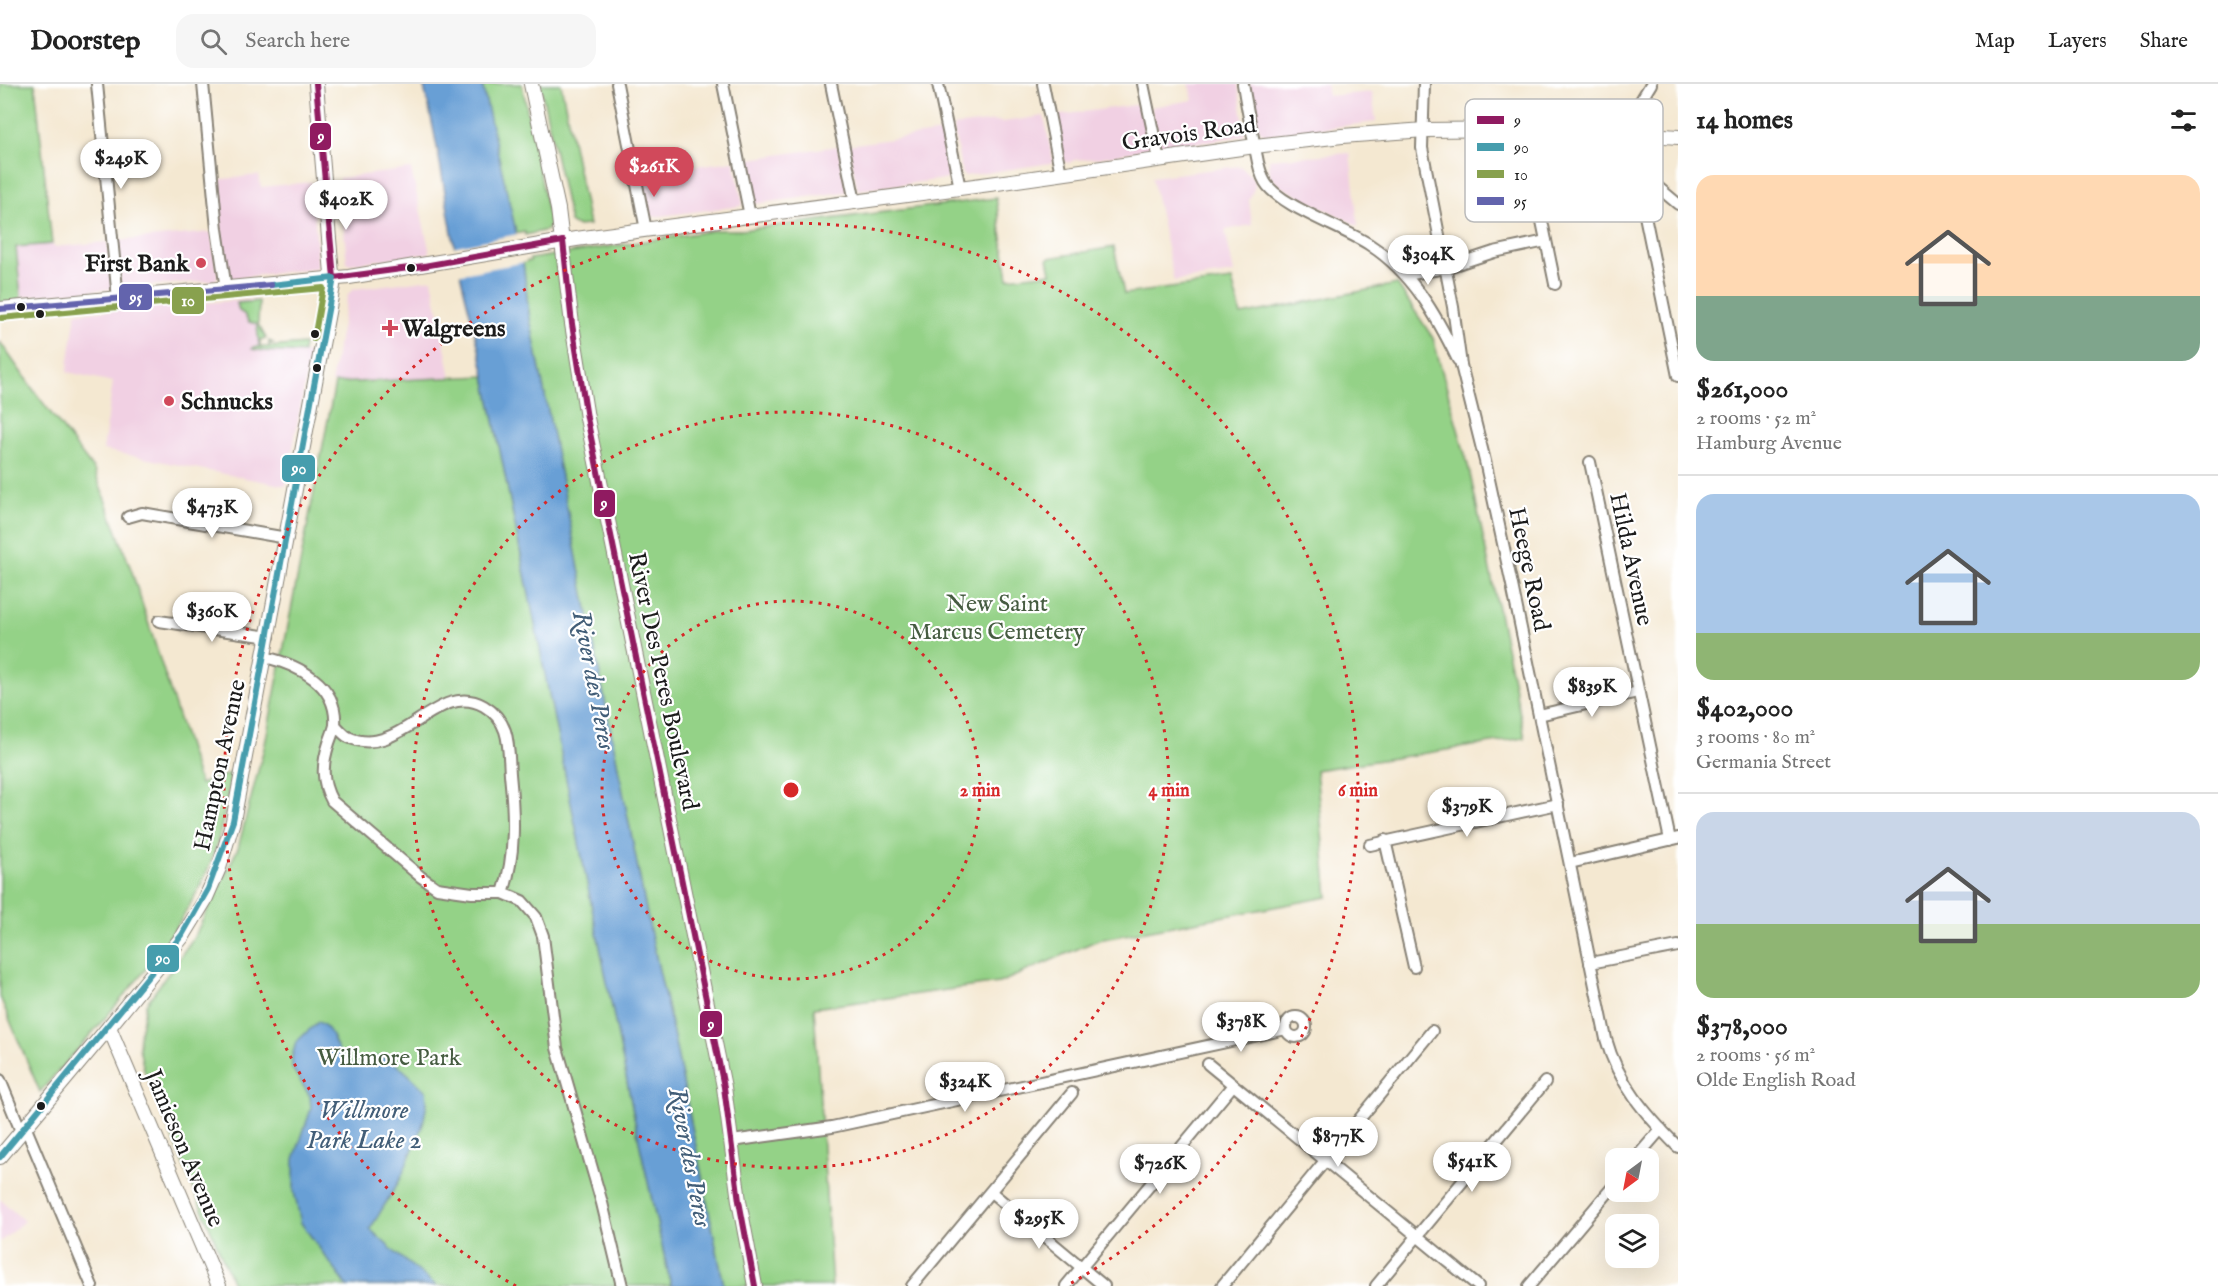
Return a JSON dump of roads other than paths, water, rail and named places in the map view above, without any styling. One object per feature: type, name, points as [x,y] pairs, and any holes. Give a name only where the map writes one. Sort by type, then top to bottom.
[{"type":"main road","name":"Hampton Avenue","points":[[0,1157],[183,936],[205,900],[219,868],[233,821],[334,278],[316,84]]},
{"type":"main road","name":"River Des Peres Boulevard","points":[[531,84],[563,241],[572,324],[587,418],[724,1087],[739,1201],[755,1286]]},
{"type":"main road","name":"Gravois Road","points":[[0,309],[334,278],[563,241],[1255,146],[1342,136],[1422,130],[1465,130]]},
{"type":"main road","name":"Gravois Road","points":[[1663,136],[1678,137]]},
{"type":"main road","name":"Jamieson Avenue","points":[[109,1027],[219,1286]]},
{"type":"street","points":[[97,84],[118,299]]},
{"type":"street","points":[[203,84],[217,229],[226,289]]},
{"type":"street","points":[[617,84],[646,230]]},
{"type":"street","points":[[723,84],[750,216]]},
{"type":"street","points":[[831,84],[855,202]]},
{"type":"street","points":[[938,84],[960,188]]},
{"type":"street","points":[[1042,84],[1061,174]]},
{"type":"street","points":[[1143,84],[1159,160]]},
{"type":"street","points":[[1243,84],[1261,174],[1274,193],[1371,246],[1407,275],[1438,319],[1461,365]]},
{"type":"street","name":"Heege Road","points":[[1425,84],[1422,148],[1456,324],[1461,365],[1485,461],[1606,1039],[1614,1065],[1627,1088],[1678,1147]]},
{"type":"street","points":[[1640,99],[1651,84]]},
{"type":"street","points":[[1663,191],[1678,204]]},
{"type":"street","points":[[1542,222],[1555,284]]},
{"type":"street","points":[[1646,222],[1678,376]]},
{"type":"street","points":[[1407,275],[1445,268],[1494,252],[1546,242]]},
{"type":"street","points":[[1668,325],[1678,334]]},
{"type":"street","name":"Hilda Avenue","points":[[1590,462],[1638,692],[1674,839]]},
{"type":"street","points":[[128,517],[142,513],[287,538]]},
{"type":"street","points":[[159,621],[269,637]]},
{"type":"street","points":[[265,657],[305,672],[320,684],[332,699],[335,725],[323,763],[323,778],[332,801],[420,878],[437,888],[472,893],[503,892],[522,901],[536,917],[543,936],[557,1048],[602,1203],[622,1286]]},
{"type":"street","points":[[1539,715],[1638,692]]},
{"type":"street","points":[[335,725],[348,737],[368,742],[392,737],[442,706],[455,701],[469,700],[497,714],[506,731],[514,829],[507,882],[503,892]]},
{"type":"street","points":[[1370,844],[1558,804]]},
{"type":"street","points":[[1570,864],[1674,839]]},
{"type":"street","points":[[1384,840],[1414,967]]},
{"type":"street","points":[[1590,963],[1678,945]]},
{"type":"street","points":[[732,1141],[832,1127],[1286,1029]]},
{"type":"street","points":[[1222,1286],[1432,1031]]},
{"type":"street","points":[[1208,1064],[1478,1286]]},
{"type":"street","points":[[0,1080],[92,1286]]},
{"type":"street","points":[[1376,1286],[1545,1082]]},
{"type":"street","points":[[1066,1286],[1233,1085]]},
{"type":"street","points":[[912,1286],[1072,1093]]},
{"type":"street","points":[[1645,1148],[1661,1129]]},
{"type":"street","points":[[992,1192],[1104,1286]]},
{"type":"street","points":[[1529,1286],[1605,1196]]},
{"type":"water","name":"River des Peres","points":[[423,84],[482,84],[523,262],[529,314],[650,930],[724,1286],[671,1286],[640,1146],[485,376],[460,273]]},
{"type":"water","name":"Willmore Park Lake 2","points":[[318,1022],[329,1031],[339,1051],[349,1062],[357,1066],[369,1058],[377,1057],[393,1062],[426,1091],[427,1103],[423,1124],[401,1178],[370,1229],[437,1286],[347,1286],[301,1223],[294,1192],[294,1159],[311,1109],[310,1096],[292,1068],[292,1057],[296,1042]]},
{"type":"place","name":"First Bank","points":[[201,263]]},
{"type":"place","name":"Walgreens","points":[[390,328]]},
{"type":"place","name":"Schnucks","points":[[169,401]]},
{"type":"park label","name":"New Saint Marcus Cemetery","points":[[997,617]]},
{"type":"park label","name":"Willmore Park","points":[[389,1057]]}]
